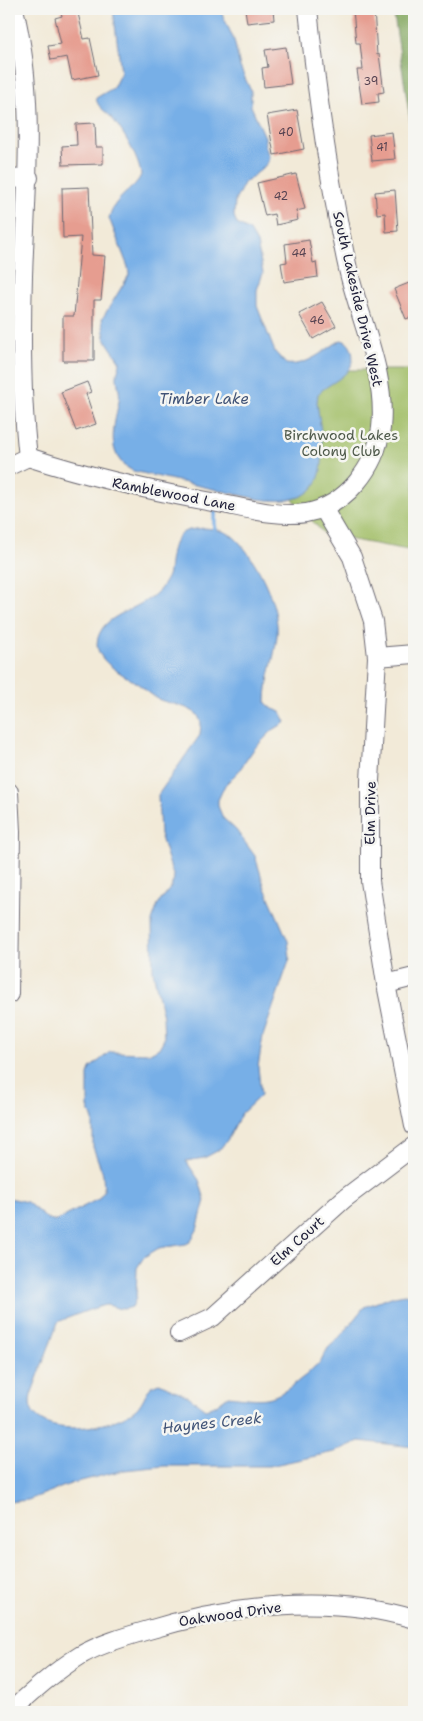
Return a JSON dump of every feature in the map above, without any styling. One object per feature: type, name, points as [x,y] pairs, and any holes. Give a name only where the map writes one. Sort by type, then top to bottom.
[{"type":"street","points":[[9,466],[28,457],[15,359],[29,182],[29,105],[25,63],[14,9]]},
{"type":"street","name":"South Lakeside Drive West","points":[[308,9],[318,99],[339,224],[381,397],[381,427],[372,458],[356,484],[346,494],[323,508]]},
{"type":"street","points":[[9,179],[29,182]]},
{"type":"street","points":[[9,188],[29,182]]},
{"type":"street","name":"Ramblewood Lane","points":[[28,457],[91,477],[158,493],[244,508],[291,514],[323,508]]},
{"type":"street","name":"Elm Drive","points":[[323,508],[352,557],[373,622],[377,657],[370,780],[370,882],[386,984],[414,1126]]},
{"type":"street","points":[[377,657],[414,654]]},
{"type":"street","points":[[9,792],[11,852],[9,994]]},
{"type":"street","points":[[386,984],[414,977]]},
{"type":"street","name":"Elm Court","points":[[179,1333],[213,1317],[344,1199],[414,1146]]},
{"type":"street","name":"Oakwood Drive","points":[[10,1712],[34,1690],[81,1655],[116,1640],[187,1618],[278,1606],[325,1605],[370,1610],[414,1619]]},
{"type":"green space","points":[[393,9],[414,9],[414,146]]},
{"type":"green space","name":"Birchwood Lakes Colony Club","points":[[263,370],[414,370],[414,551],[325,535],[268,472]]},
{"type":"water","name":"Timber Lake","points":[[113,9],[220,9],[234,40],[240,67],[251,91],[251,106],[265,137],[265,146],[269,156],[268,162],[262,169],[244,183],[235,201],[234,216],[237,224],[250,231],[257,243],[263,273],[257,290],[257,306],[275,352],[286,364],[301,363],[308,360],[341,340],[348,344],[352,351],[353,359],[347,372],[318,394],[317,402],[322,441],[320,475],[313,487],[302,496],[284,500],[258,499],[133,471],[124,465],[118,457],[113,440],[119,397],[117,373],[120,362],[105,339],[102,319],[129,275],[128,267],[109,218],[115,204],[135,185],[141,175],[137,160],[125,136],[110,116],[100,107],[96,98],[113,88],[121,72]]},
{"type":"water","name":"Haynes Creek","points":[[204,528],[226,532],[244,548],[252,558],[266,584],[275,611],[277,635],[267,685],[266,703],[273,709],[281,712],[286,722],[273,730],[254,749],[238,772],[225,785],[218,800],[218,806],[223,818],[236,830],[255,856],[265,888],[288,941],[290,958],[263,1036],[258,1067],[261,1095],[241,1114],[228,1139],[219,1150],[204,1158],[186,1161],[199,1180],[205,1200],[197,1230],[190,1242],[159,1248],[144,1257],[137,1268],[136,1298],[132,1307],[121,1309],[106,1305],[58,1322],[31,1395],[31,1407],[33,1413],[42,1421],[51,1425],[76,1428],[103,1424],[126,1416],[139,1406],[150,1388],[159,1383],[188,1396],[205,1409],[215,1406],[228,1396],[260,1399],[275,1396],[292,1386],[320,1363],[328,1348],[338,1339],[364,1307],[405,1294],[414,1298],[414,1447],[359,1441],[334,1452],[269,1466],[164,1466],[124,1470],[73,1483],[28,1500],[9,1502],[9,1198],[27,1202],[47,1219],[56,1221],[98,1199],[104,1191],[103,1174],[93,1147],[93,1120],[88,1107],[88,1075],[90,1068],[110,1052],[150,1053],[159,1048],[164,1039],[163,1017],[153,971],[152,921],[158,904],[171,887],[174,878],[160,834],[158,795],[200,735],[201,723],[198,715],[184,707],[160,700],[114,669],[101,656],[98,648],[98,639],[107,623],[155,595],[161,588],[168,575],[171,554],[177,538],[188,530]]},
{"type":"building","points":[[60,9],[77,9],[84,39],[90,38],[98,75],[72,80],[67,57],[51,60],[48,46],[61,44],[55,18],[62,16]]},
{"type":"building","points":[[245,9],[273,9],[274,20],[247,23]]},
{"type":"building","points":[[353,9],[374,9],[377,55],[379,54],[384,92],[378,93],[379,102],[362,104],[357,70],[363,70],[360,43],[356,43]]},
{"type":"building","points":[[286,47],[291,84],[264,87],[262,68],[268,67],[265,50]]},
{"type":"building","points":[[297,110],[304,149],[274,155],[267,115]]},
{"type":"building","points":[[95,123],[96,147],[103,147],[103,164],[63,165],[62,146],[77,145],[76,124]]},
{"type":"building","points":[[392,132],[395,159],[372,161],[369,135]]},
{"type":"building","points":[[296,174],[305,209],[296,211],[298,220],[276,225],[274,214],[265,216],[257,183]]},
{"type":"building","points":[[89,187],[92,255],[105,256],[101,300],[94,300],[94,361],[63,361],[63,316],[74,316],[81,237],[63,238],[62,188]]},
{"type":"building","points":[[395,190],[398,231],[386,232],[385,213],[377,214],[375,192]]},
{"type":"building","points":[[309,240],[313,263],[316,262],[318,277],[284,282],[281,263],[287,262],[285,244]]},
{"type":"building","points":[[414,281],[414,316],[406,319],[394,289]]},
{"type":"building","points":[[322,302],[336,326],[313,339],[299,314]]},
{"type":"building","points":[[87,382],[91,392],[86,394],[96,424],[76,431],[61,392]]},
{"type":"waterway","points":[[214,533],[215,506]]}]
